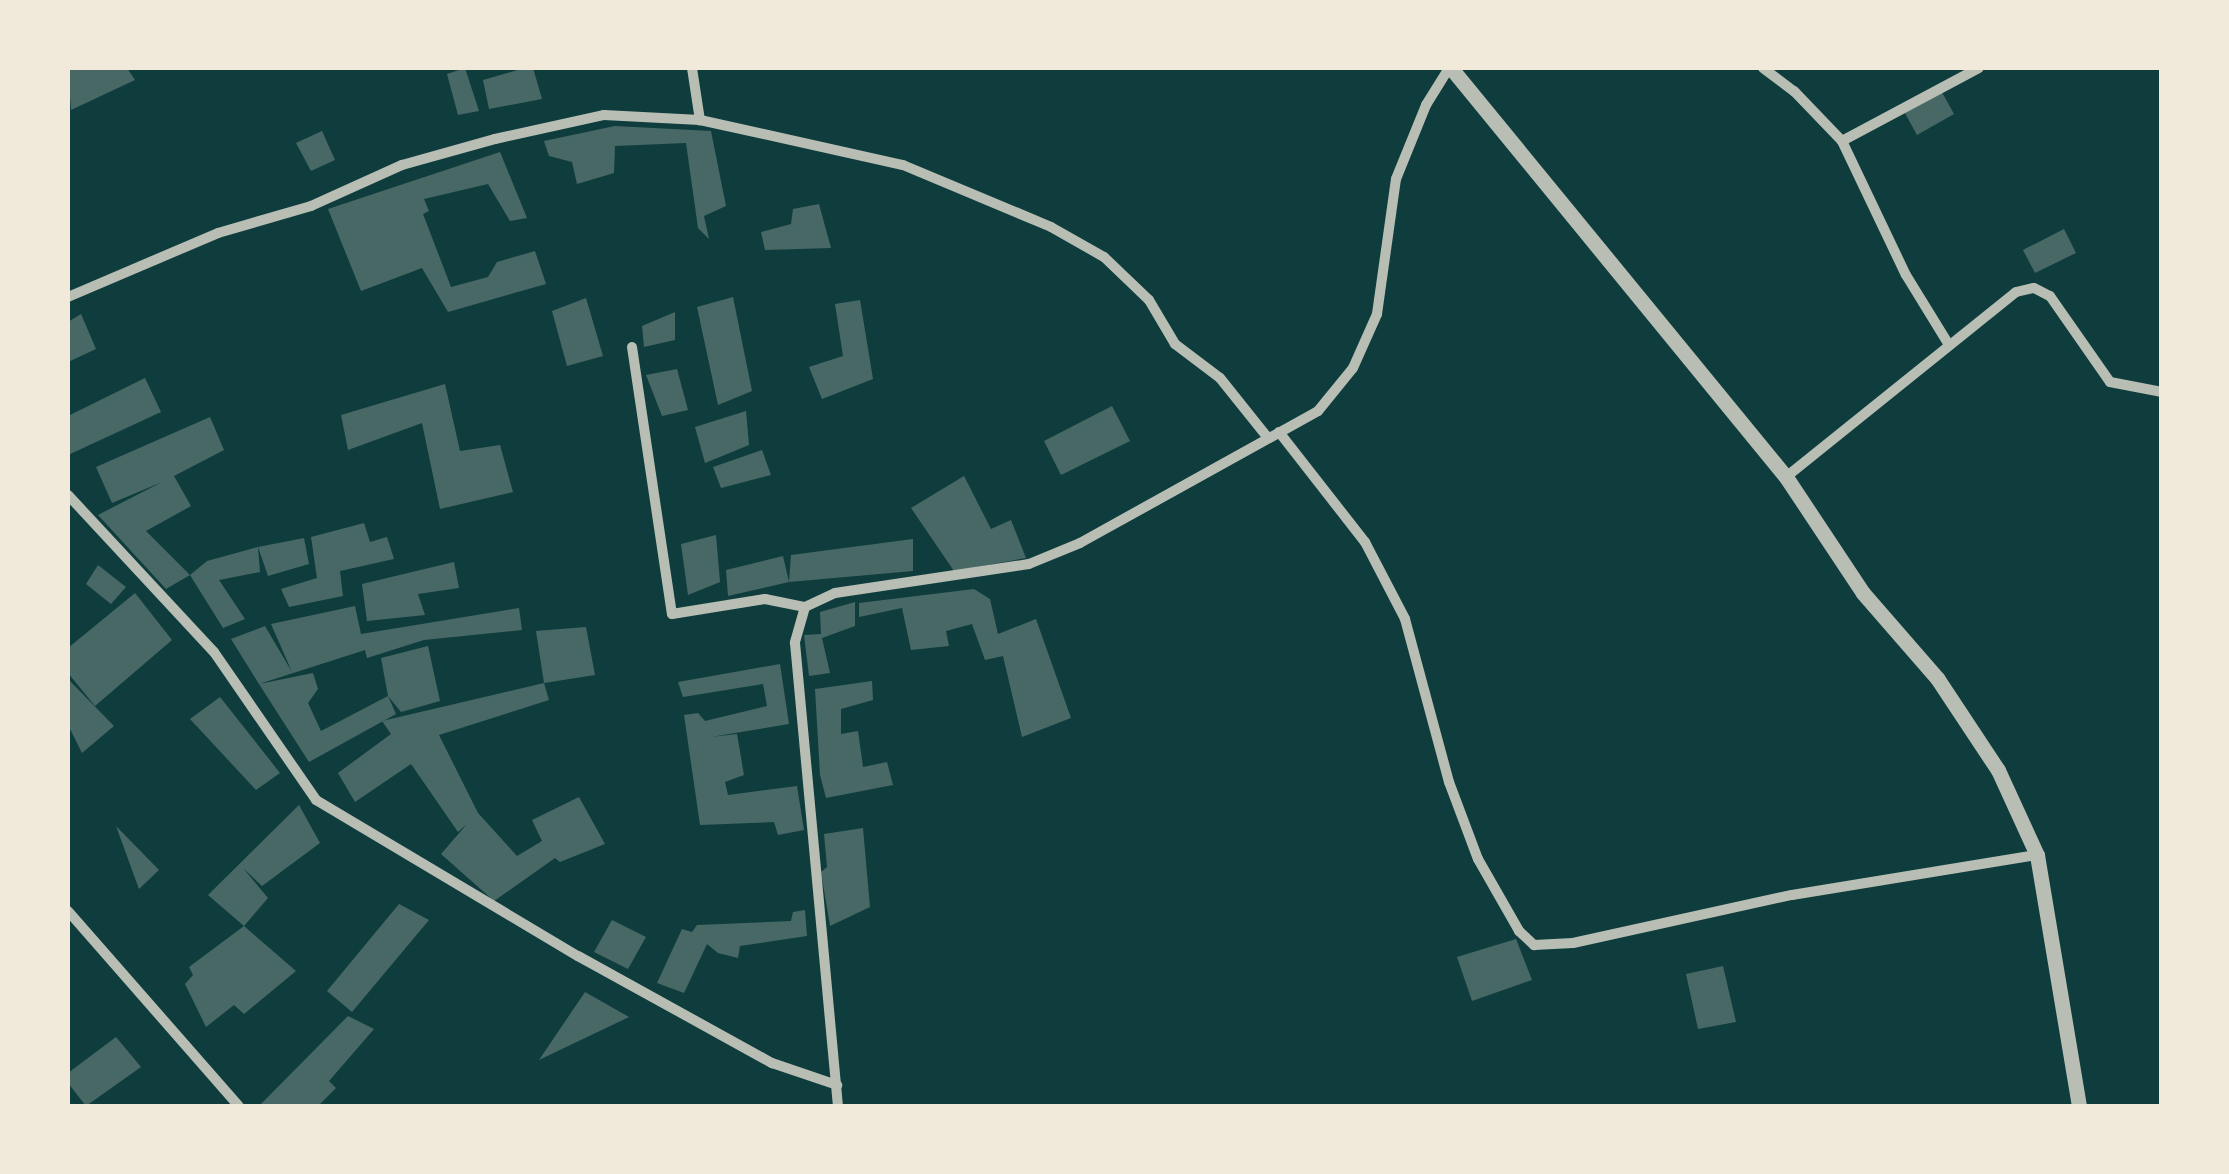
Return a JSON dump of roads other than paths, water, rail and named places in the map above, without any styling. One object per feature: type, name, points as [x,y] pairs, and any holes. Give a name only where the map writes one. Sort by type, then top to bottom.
[{"type":"street","points":[[692,68],[700,120]]},
{"type":"street","points":[[632,348],[672,614],[765,599],[805,607],[835,594],[1029,564],[1080,543],[1318,411],[1353,368],[1377,314],[1396,180],[1426,105],[1450,68],[1786,476],[1862,593],[1937,678],[1998,770],[2037,856],[2079,1106]]},
{"type":"street","points":[[1763,68],[1794,91],[1842,142],[1906,275],[1948,345]]},
{"type":"street","points":[[1842,142],[1979,68]]},
{"type":"street","points":[[68,296],[218,234],[311,206],[402,165],[604,115],[700,120],[903,165],[1051,226],[1104,257],[1149,300],[1175,344],[1220,378],[1365,542],[1404,620],[1449,782],[1478,859],[1519,931],[1534,944],[1573,944],[1792,896],[2037,856]]},
{"type":"street","points":[[1786,476],[2016,292],[2034,288],[2050,296],[2110,382],[2162,392]]},
{"type":"street","points":[[68,495],[214,652],[316,800],[578,956],[756,1054],[838,1085]]},
{"type":"street","points":[[805,607],[795,642],[838,1106]]},
{"type":"street","points":[[68,911],[239,1106]]}]
